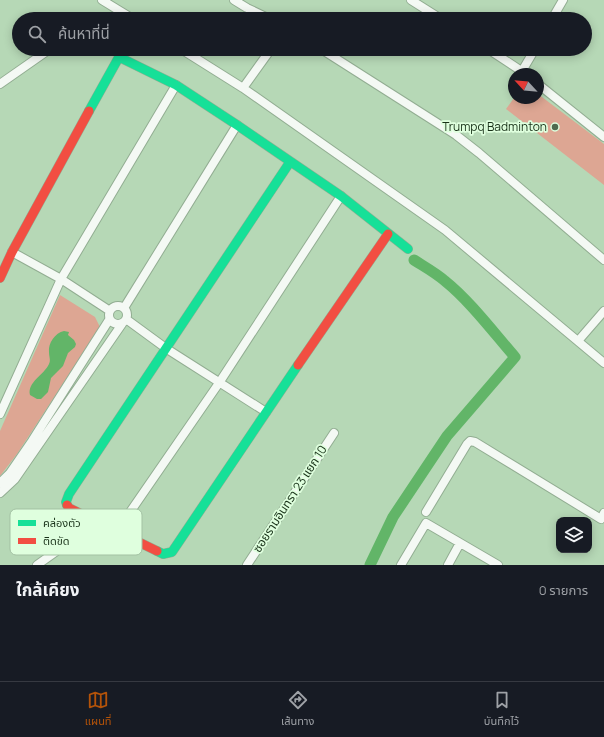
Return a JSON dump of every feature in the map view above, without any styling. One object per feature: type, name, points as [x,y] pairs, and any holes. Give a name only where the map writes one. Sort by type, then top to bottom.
[{"type":"street","points":[[102,0],[122,12]]},
{"type":"street","points":[[234,0],[255,12]]},
{"type":"street","points":[[411,0],[430,12]]},
{"type":"street","points":[[556,12],[563,0]]},
{"type":"street","points":[[0,84],[40,56]]},
{"type":"street","points":[[192,56],[243,88],[445,230],[604,363]]},
{"type":"street","points":[[243,88],[266,56]]},
{"type":"street","points":[[332,56],[456,135],[604,260]]},
{"type":"street","points":[[498,56],[516,68]]},
{"type":"street","points":[[526,68],[532,56]]},
{"type":"street","points":[[0,278],[12,252],[119,57],[176,85],[237,125],[341,196],[408,249]]},
{"type":"street","points":[[0,414],[61,279],[176,85]]},
{"type":"street","points":[[544,89],[604,137]]},
{"type":"street","points":[[124,308],[237,125]]},
{"type":"street","points":[[71,509],[66,502],[69,494],[167,349],[290,162]]},
{"type":"street","points":[[132,509],[219,383],[341,196]]},
{"type":"street","points":[[142,544],[163,554],[172,552],[388,234]]},
{"type":"street","points":[[12,252],[61,279],[110,311]]},
{"type":"street","points":[[0,483],[10,473],[32,441],[109,320],[110,311],[117,306],[124,308],[127,314],[124,321],[15,479],[0,493]]},
{"type":"street","points":[[578,341],[604,311]]},
{"type":"street","points":[[109,320],[116,324],[124,321]]},
{"type":"street","points":[[124,321],[266,412]]},
{"type":"street","name":"ซอยรามอินทรา 23 แยก 10","points":[[247,565],[334,433]]},
{"type":"street","points":[[426,512],[470,441],[600,519],[604,513]]},
{"type":"street","points":[[402,565],[426,523],[498,565]]},
{"type":"street","points":[[448,565],[460,543]]},
{"type":"street","points":[[37,565],[51,555]]},
{"type":"shaded area","name":"Trumpq Badminton","points":[[544,99],[604,144],[604,185],[506,109],[510,104],[544,104]]},
{"type":"shaded area","points":[[60,295],[95,317],[100,327],[17,454],[0,476],[0,431]]},
{"type":"shaded area","points":[[64,331],[69,332],[68,335],[76,344],[75,347],[68,353],[63,366],[51,378],[48,392],[41,399],[37,399],[30,395],[31,386],[49,364],[49,349],[53,339]]},
{"type":"waterway","points":[[370,565],[393,517],[447,436],[515,357],[473,308],[454,289],[438,275],[414,260]]},
{"type":"traffic: fast","points":[[89,111],[119,57],[176,85],[237,125],[341,196],[408,249]]},
{"type":"traffic: fast","points":[[67,505],[66,502],[69,494],[290,162]]},
{"type":"traffic: fast","points":[[157,551],[163,554],[172,552],[298,365]]},
{"type":"traffic: jam","points":[[0,278],[12,252],[89,111]]},
{"type":"traffic: jam","points":[[298,365],[388,234]]},
{"type":"traffic: jam","points":[[67,505],[71,509]]},
{"type":"traffic: jam","points":[[142,544],[157,551]]},
{"type":"place","name":"Trumpq Badminton","points":[[555,127]]}]
